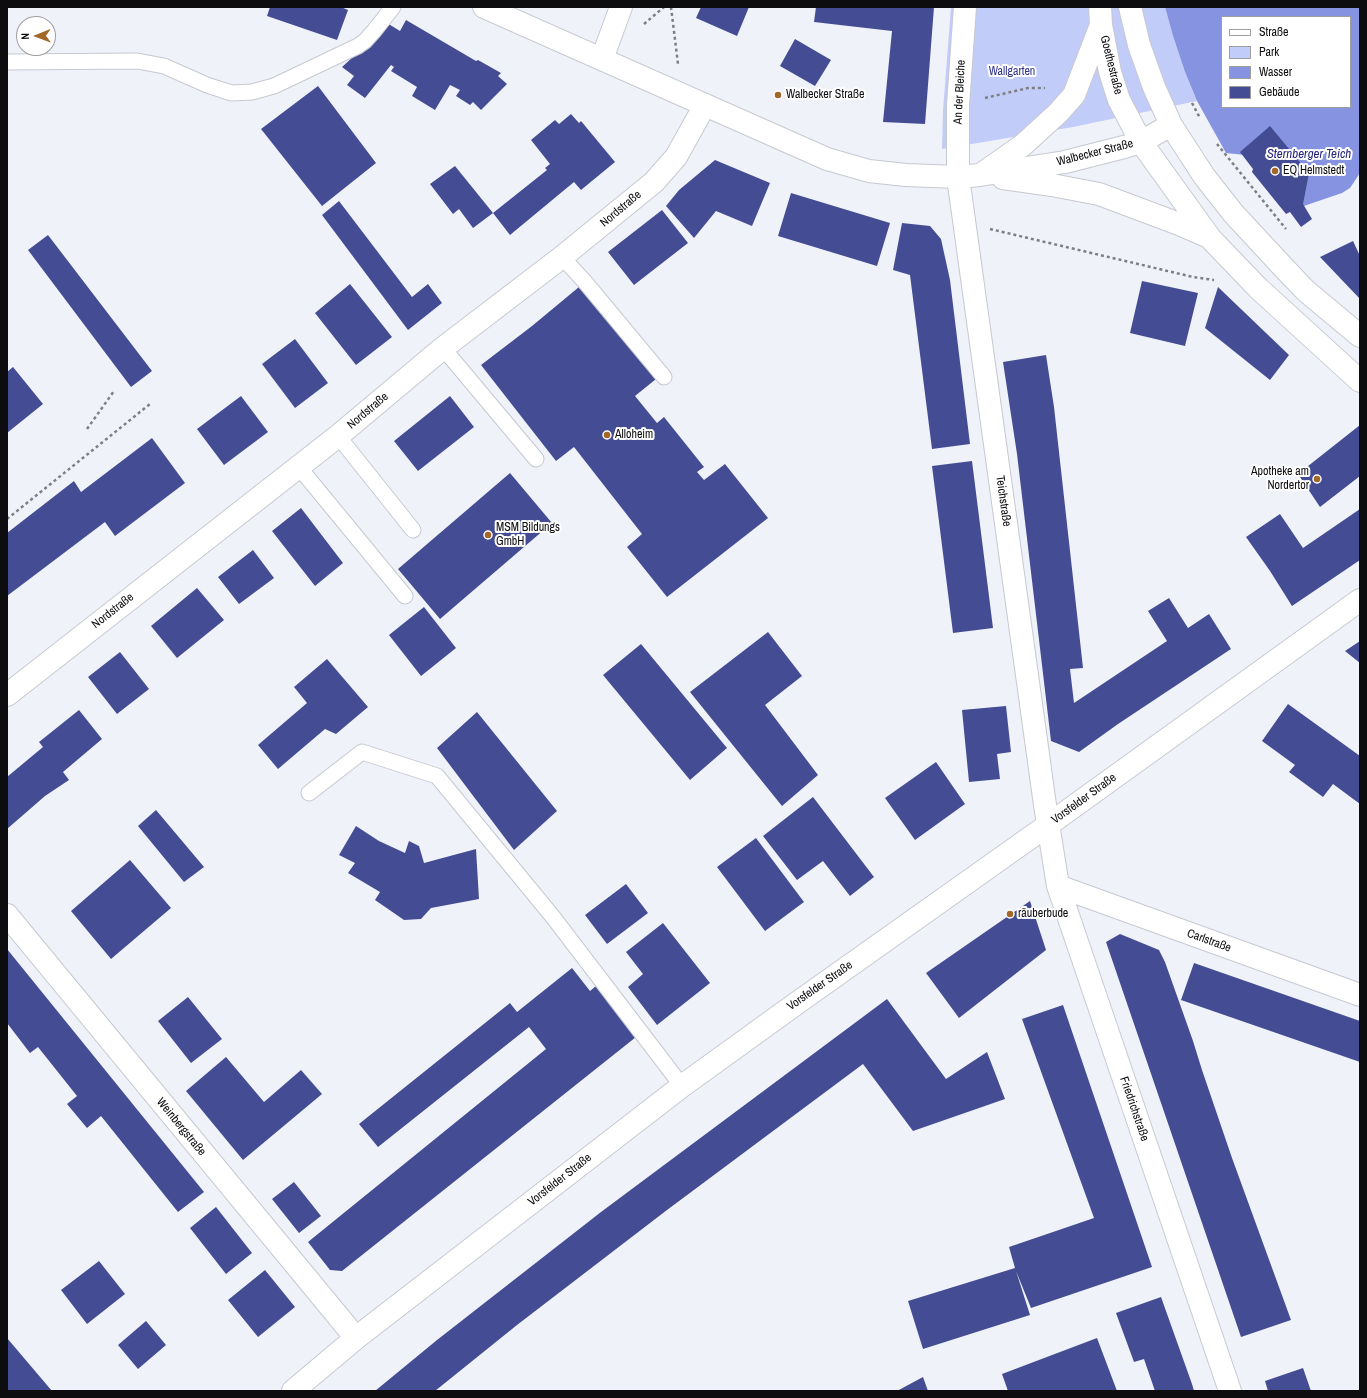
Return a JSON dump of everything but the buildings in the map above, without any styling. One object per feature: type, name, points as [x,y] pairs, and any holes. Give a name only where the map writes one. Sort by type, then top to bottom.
[{"type":"main road","name":"Walbecker Straße","points":[[484,7],[827,159],[869,171],[906,175],[958,177],[980,175],[1065,162],[1141,142],[1171,125]]},
{"type":"main road","points":[[602,59],[621,7]]},
{"type":"main road","name":"An der Bleiche","points":[[958,177],[958,104],[965,7]]},
{"type":"main road","points":[[1130,7],[1139,45],[1154,87],[1171,125],[1204,176],[1233,213],[1306,291],[1360,336]]},
{"type":"main road","points":[[980,175],[1023,145],[1058,113],[1074,95],[1100,16]]},
{"type":"main road","name":"Goethestraße","points":[[1100,16],[1110,72],[1119,100],[1141,142]]},
{"type":"main road","name":"Nordstraße","points":[[7,694],[338,436],[443,348],[562,257],[654,182],[676,157],[705,105]]},
{"type":"main road","name":"Walbecker Straße","points":[[1141,142],[1210,238],[1258,288],[1360,381]]},
{"type":"main road","points":[[980,175],[1052,185],[1099,194],[1179,224],[1210,238]]},
{"type":"main road","name":"Teichstraße","points":[[958,177],[1048,825]]},
{"type":"main road","name":"Vorsfelder Straße","points":[[293,1391],[356,1338],[682,1086],[1360,600]]},
{"type":"main road","name":"Friedrichstraße","points":[[1048,825],[1058,886],[1230,1391]]},
{"type":"main road","name":"Carlstraße","points":[[1058,886],[1360,995]]},
{"type":"main road","name":"Weinbergstraße","points":[[7,915],[356,1338]]},
{"type":"lane","points":[[7,62],[137,61],[164,66],[207,86],[227,92],[252,92],[274,86],[358,46],[370,36],[393,7]]},
{"type":"lane","points":[[562,257],[585,282],[664,377]]},
{"type":"lane","points":[[443,348],[536,459]]},
{"type":"lane","points":[[338,436],[413,530]]},
{"type":"lane","points":[[298,466],[405,596]]},
{"type":"lane","points":[[309,793],[362,752],[437,776],[553,918],[682,1086]]},
{"type":"path","points":[[671,7],[682,95]]},
{"type":"path","points":[[958,104],[1028,88],[1050,88]]},
{"type":"path","points":[[1191,101],[1201,121]]},
{"type":"path","points":[[1213,140],[1287,230]]},
{"type":"path","points":[[965,223],[1215,281]]},
{"type":"path","points":[[86,429],[114,391]]},
{"type":"path","points":[[7,518],[150,404]]},
{"type":"green space","name":"Wallgarten","points":[[951,7],[1165,7],[1185,72],[1197,101],[1073,127],[942,149],[943,110]]},
{"type":"water","name":"Sternberger Teich","points":[[1165,7],[1360,7],[1360,173],[1350,188],[1342,193],[1295,209],[1245,155],[1226,153],[1197,101],[1185,72]]},
{"type":"place","name":"Walbecker Straße","points":[[778,95]]},
{"type":"place","name":"EQ Helmstedt","points":[[1275,171]]},
{"type":"place","name":"Alloheim","points":[[607,435]]},
{"type":"place","name":"Apotheke am Nordertor","points":[[1317,479]]},
{"type":"place","name":"MSM Bildungs GmbH","points":[[488,535]]},
{"type":"place","name":"räuberbude","points":[[1010,914]]}]
